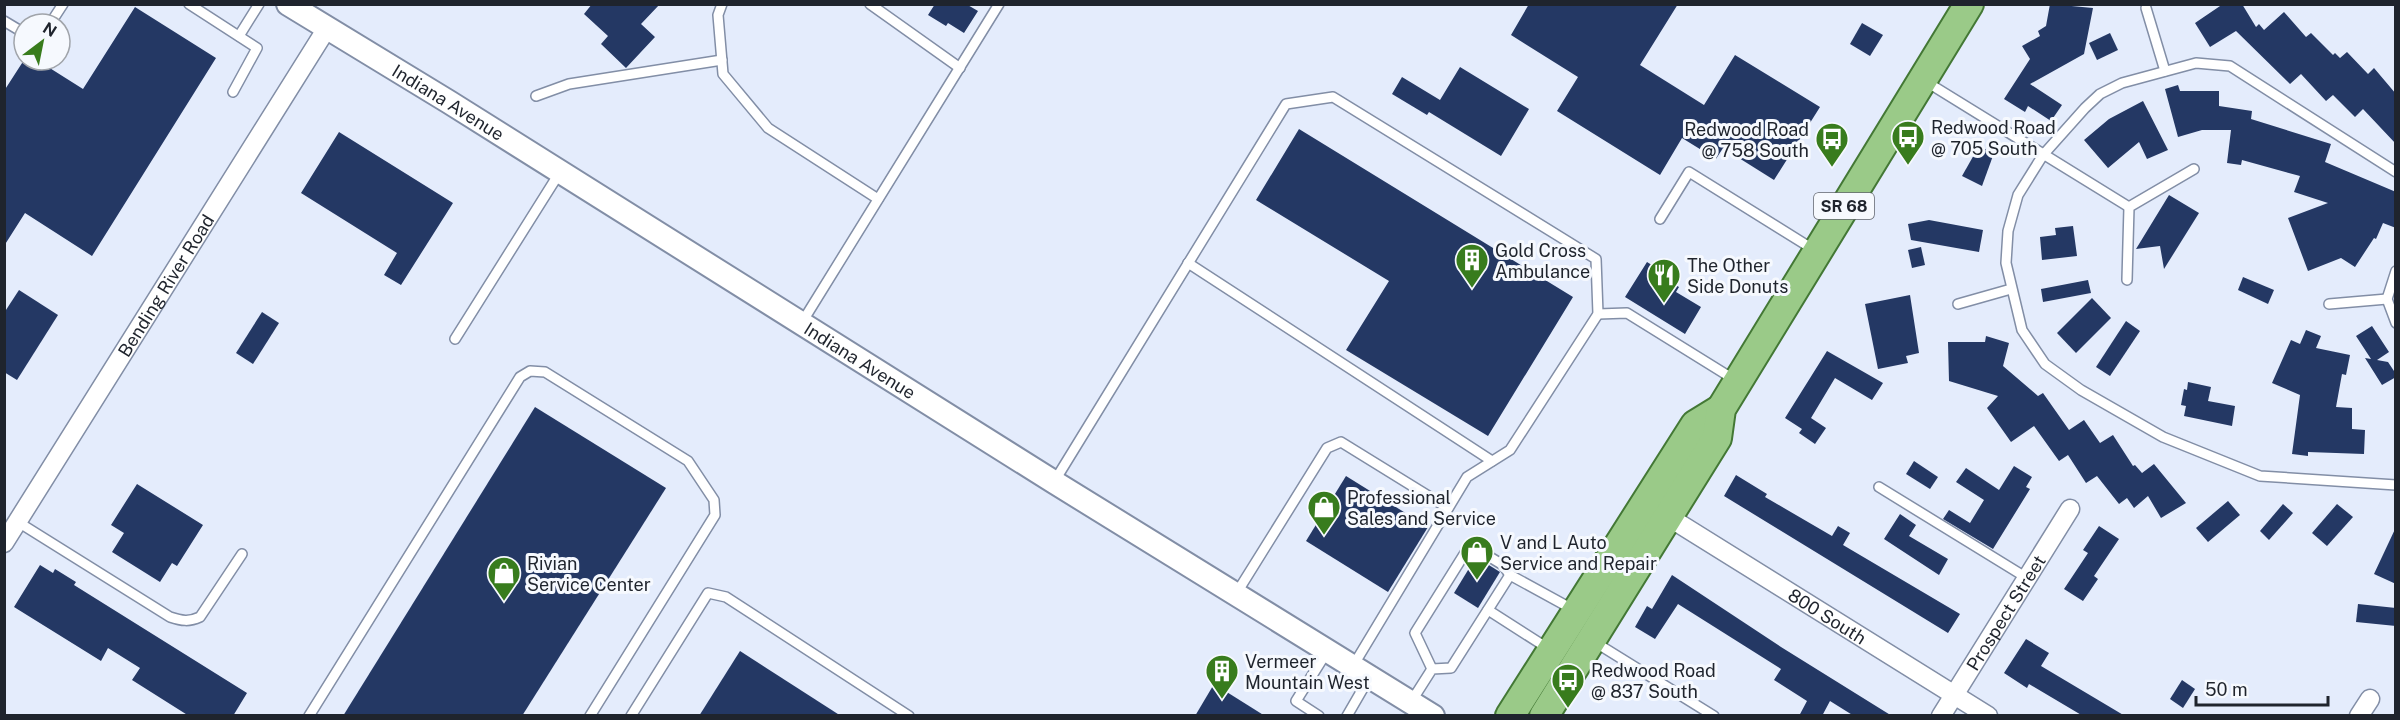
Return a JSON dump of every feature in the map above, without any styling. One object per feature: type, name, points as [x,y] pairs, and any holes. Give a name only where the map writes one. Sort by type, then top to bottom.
[{"type":"main road","name":"SR 68","points":[[1544,716],[1666,516],[1717,438],[1721,409],[1737,381],[1969,4]]},
{"type":"main road","name":"SR 68","points":[[1510,716],[1695,425],[1721,409]]},
{"type":"street","name":"Indiana Avenue","points":[[288,4],[1424,711]]},
{"type":"street","name":"Bending River Road","points":[[4,543],[327,28]]},
{"type":"street","name":"Prospect Street","points":[[1941,716],[2070,509]]},
{"type":"street","name":"800 South","points":[[1666,516],[1988,716]]},
{"type":"street","points":[[2359,716],[2370,699]]},
{"type":"lane","points":[[189,4],[257,48],[233,92]]},
{"type":"lane","points":[[239,36],[259,4]]},
{"type":"lane","points":[[722,4],[718,15],[723,74],[768,128],[878,199]]},
{"type":"lane","points":[[870,4],[960,68]]},
{"type":"lane","points":[[801,324],[999,4]]},
{"type":"lane","points":[[2146,8],[2166,71]]},
{"type":"lane","points":[[536,96],[569,84],[722,60]]},
{"type":"lane","points":[[2396,172],[2230,66],[2196,63],[2122,83],[2100,94],[2043,155],[2018,195],[2008,231],[2006,263],[2022,330],[2045,364],[2081,390],[2163,437],[2260,476],[2396,485]]},
{"type":"lane","points":[[1923,80],[2128,207]]},
{"type":"lane","points":[[1054,482],[1286,104],[1333,97],[1596,259],[1598,314],[1510,450],[1467,477],[1448,508],[1362,671],[1347,716]]},
{"type":"lane","points":[[2128,207],[2194,169]]},
{"type":"lane","points":[[455,339],[560,172]]},
{"type":"lane","points":[[1660,219],[1689,172],[1816,251]]},
{"type":"lane","points":[[2127,280],[2128,207]]},
{"type":"lane","points":[[1188,263],[1492,461]]},
{"type":"lane","points":[[2396,271],[2387,299],[2396,323]]},
{"type":"lane","points":[[1958,304],[2011,289]]},
{"type":"lane","points":[[2329,304],[2387,299]]},
{"type":"lane","points":[[1598,314],[1627,313],[1737,381]]},
{"type":"lane","points":[[309,716],[520,377],[530,371],[545,372],[688,461],[714,500],[715,514],[590,716]]},
{"type":"lane","points":[[1236,594],[1327,448],[1341,442],[1448,508]]},
{"type":"lane","points":[[1879,487],[2027,578]]},
{"type":"lane","points":[[18,522],[170,617],[180,620],[190,621],[200,617],[242,554]]},
{"type":"lane","points":[[1424,711],[1432,669],[1415,633],[1470,545],[1503,564],[1510,575],[1576,612]]},
{"type":"lane","points":[[1432,669],[1451,668],[1510,575]]},
{"type":"lane","points":[[631,716],[708,593],[726,597],[905,714]]},
{"type":"lane","points":[[1488,610],[1551,650]]},
{"type":"lane","points":[[1591,640],[1714,716]]},
{"type":"lane","points":[[1319,716],[1296,701],[1328,651]]},
{"type":"building","points":[[592,4],[660,4],[641,24],[655,37],[626,68],[601,44],[608,36],[584,14]]},
{"type":"building","points":[[935,4],[966,4],[978,11],[964,33],[928,15]]},
{"type":"building","points":[[1529,4],[1678,4],[1640,65],[1704,105],[1735,55],[1820,107],[1774,180],[1723,148],[1716,159],[1682,138],[1660,175],[1557,111],[1578,77],[1511,35]]},
{"type":"building","points":[[2050,4],[2093,8],[2084,54],[2030,84],[2062,105],[2051,121],[2028,106],[2025,112],[2004,99],[2030,59],[2022,46],[2040,36],[2038,31],[2046,26]]},
{"type":"building","points":[[2223,4],[2242,4],[2256,27],[2259,24],[2264,30],[2284,12],[2306,37],[2311,33],[2333,55],[2335,53],[2340,58],[2347,52],[2368,74],[2374,68],[2396,94],[2396,144],[2363,109],[2355,117],[2333,95],[2326,101],[2301,74],[2290,84],[2236,31],[2210,47],[2195,23]]},
{"type":"building","points":[[135,7],[216,58],[92,256],[25,213],[4,246],[4,91],[16,72],[56,72],[83,89]]},
{"type":"building","points":[[1862,23],[1883,35],[1870,56],[1850,44]]},
{"type":"building","points":[[2110,33],[2118,50],[2097,60],[2089,43]]},
{"type":"building","points":[[1460,67],[1529,109],[1501,156],[1429,112],[1427,115],[1392,94],[1402,77],[1440,100]]},
{"type":"building","points":[[2178,85],[2180,91],[2219,91],[2219,106],[2252,111],[2251,119],[2331,144],[2325,162],[2396,192],[2396,228],[2383,223],[2376,239],[2374,238],[2355,267],[2341,258],[2308,271],[2288,218],[2328,203],[2294,192],[2300,176],[2242,160],[2241,165],[2227,163],[2231,130],[2202,130],[2178,137],[2165,89]]},
{"type":"building","points":[[2143,101],[2168,150],[2147,159],[2139,142],[2108,168],[2084,140],[2109,119]]},
{"type":"building","name":"Gold Cross Ambulance","points":[[1299,129],[1573,297],[1488,436],[1346,350],[1389,281],[1256,200]]},
{"type":"building","points":[[339,132],[453,203],[401,285],[384,275],[397,253],[301,193]]},
{"type":"building","points":[[1979,146],[1994,153],[1982,186],[1962,176]]},
{"type":"building","points":[[2169,195],[2199,213],[2164,269],[2160,246],[2136,249]]},
{"type":"building","points":[[1929,220],[1983,230],[1979,252],[1911,240],[1908,224]]},
{"type":"building","points":[[2073,226],[2077,256],[2042,260],[2040,237],[2056,235],[2055,228]]},
{"type":"building","points":[[1921,247],[1925,265],[1912,268],[1908,250]]},
{"type":"building","points":[[1647,262],[1676,280],[1674,284],[1679,287],[1676,292],[1701,307],[1685,334],[1625,297]]},
{"type":"building","points":[[2243,277],[2274,290],[2268,304],[2238,290]]},
{"type":"building","points":[[2088,280],[2091,293],[2043,302],[2041,289]]},
{"type":"building","points":[[19,290],[58,315],[17,380],[4,372],[4,313]]},
{"type":"building","points":[[1910,295],[1919,353],[1906,356],[1908,363],[1878,369],[1865,304]]},
{"type":"building","points":[[2092,298],[2111,318],[2076,353],[2057,333]]},
{"type":"building","points":[[262,312],[279,323],[253,364],[236,353]]},
{"type":"building","points":[[2126,321],[2140,331],[2110,376],[2096,367]]},
{"type":"building","points":[[2372,326],[2389,352],[2377,360],[2388,362],[2396,374],[2396,377],[2382,385],[2365,358],[2371,359],[2356,336]]},
{"type":"building","points":[[2306,330],[2321,336],[2316,348],[2350,355],[2346,375],[2342,374],[2336,407],[2352,408],[2352,429],[2365,430],[2364,454],[2308,452],[2308,456],[2292,454],[2300,395],[2272,383],[2291,340],[2300,344]]},
{"type":"building","points":[[1986,336],[2009,343],[2003,366],[2038,396],[2043,393],[2069,430],[2084,420],[2100,443],[2113,435],[2133,466],[2135,465],[2142,473],[2154,464],[2186,503],[2161,518],[2148,496],[2134,508],[2127,498],[2119,504],[2097,476],[2086,483],[2068,455],[2059,461],[2034,426],[2011,442],[1987,408],[1998,396],[1949,381],[1948,342],[1985,342]]},
{"type":"building","points":[[1827,351],[1883,383],[1872,400],[1835,378],[1811,418],[1826,428],[1815,444],[1799,433],[1802,429],[1785,418]]},
{"type":"building","points":[[2188,382],[2211,387],[2208,401],[2235,406],[2232,426],[2184,416],[2186,406],[2181,405]]},
{"type":"building","name":"Rivian Service Center","points":[[535,407],[666,488],[522,716],[343,716]]},
{"type":"building","points":[[1914,461],[1938,477],[1930,489],[1906,474]]},
{"type":"building","points":[[2014,466],[2032,477],[2026,487],[2030,489],[1993,549],[1943,519],[1949,510],[1970,523],[1984,500],[1956,482],[1966,468],[1999,490]]},
{"type":"building","points":[[1736,475],[1767,494],[1765,497],[1832,536],[1838,526],[1850,533],[1843,545],[1960,614],[1948,633],[1724,496]]},
{"type":"building","points":[[1346,476],[1428,527],[1388,592],[1306,541]]},
{"type":"building","points":[[137,484],[203,525],[177,566],[172,563],[160,582],[112,552],[124,533],[111,525]]},
{"type":"building","points":[[2228,501],[2240,515],[2208,542],[2196,528]]},
{"type":"building","points":[[2283,504],[2293,513],[2269,540],[2260,531]]},
{"type":"building","points":[[2337,504],[2353,517],[2327,546],[2312,533]]},
{"type":"building","points":[[1900,514],[1916,525],[1909,536],[1948,559],[1939,575],[1884,539]]},
{"type":"building","points":[[2099,526],[2119,539],[2094,576],[2098,579],[2083,601],[2064,589],[2088,553],[2083,550]]},
{"type":"building","points":[[2396,527],[2396,584],[2374,574]]},
{"type":"building","name":"V and L Auto Service and Repair","points":[[1476,557],[1500,572],[1478,608],[1454,593]]},
{"type":"building","points":[[40,565],[53,573],[55,569],[76,582],[74,585],[247,693],[233,716],[189,716],[132,680],[140,668],[108,648],[101,661],[14,607]]},
{"type":"building","points":[[1672,575],[1781,647],[1892,716],[1854,716],[1830,701],[1822,716],[1799,716],[1807,701],[1774,680],[1781,669],[1678,604],[1655,639],[1635,627],[1647,606],[1652,609]]},
{"type":"building","points":[[2358,604],[2396,608],[2396,626],[2356,622]]},
{"type":"building","points":[[2026,639],[2049,653],[2041,666],[2125,716],[2083,716],[2029,684],[2027,688],[2004,673]]},
{"type":"building","points":[[740,651],[841,716],[699,716]]},
{"type":"building","points":[[2182,680],[2195,689],[2183,708],[2170,699]]},
{"type":"building","name":"Vermeer Mountain West","points":[[1214,684],[1265,716],[1195,716]]},
{"type":"place","name":"Redwood Road @ 705 South","points":[[1908,166]]},
{"type":"place","name":"Redwood Road @ 758 South","points":[[1832,168]]},
{"type":"place","name":"Gold Cross Ambulance","points":[[1472,289]]},
{"type":"place","name":"The Other Side Donuts","points":[[1664,304]]},
{"type":"place","name":"Professional Sales and Service","points":[[1324,536]]},
{"type":"place","name":"V and L Auto Service and Repair","points":[[1477,581]]},
{"type":"place","name":"Rivian Service Center","points":[[504,602]]},
{"type":"place","name":"Vermeer Mountain West","points":[[1222,700]]},
{"type":"place","name":"Redwood Road @ 837 South","points":[[1568,709]]}]
